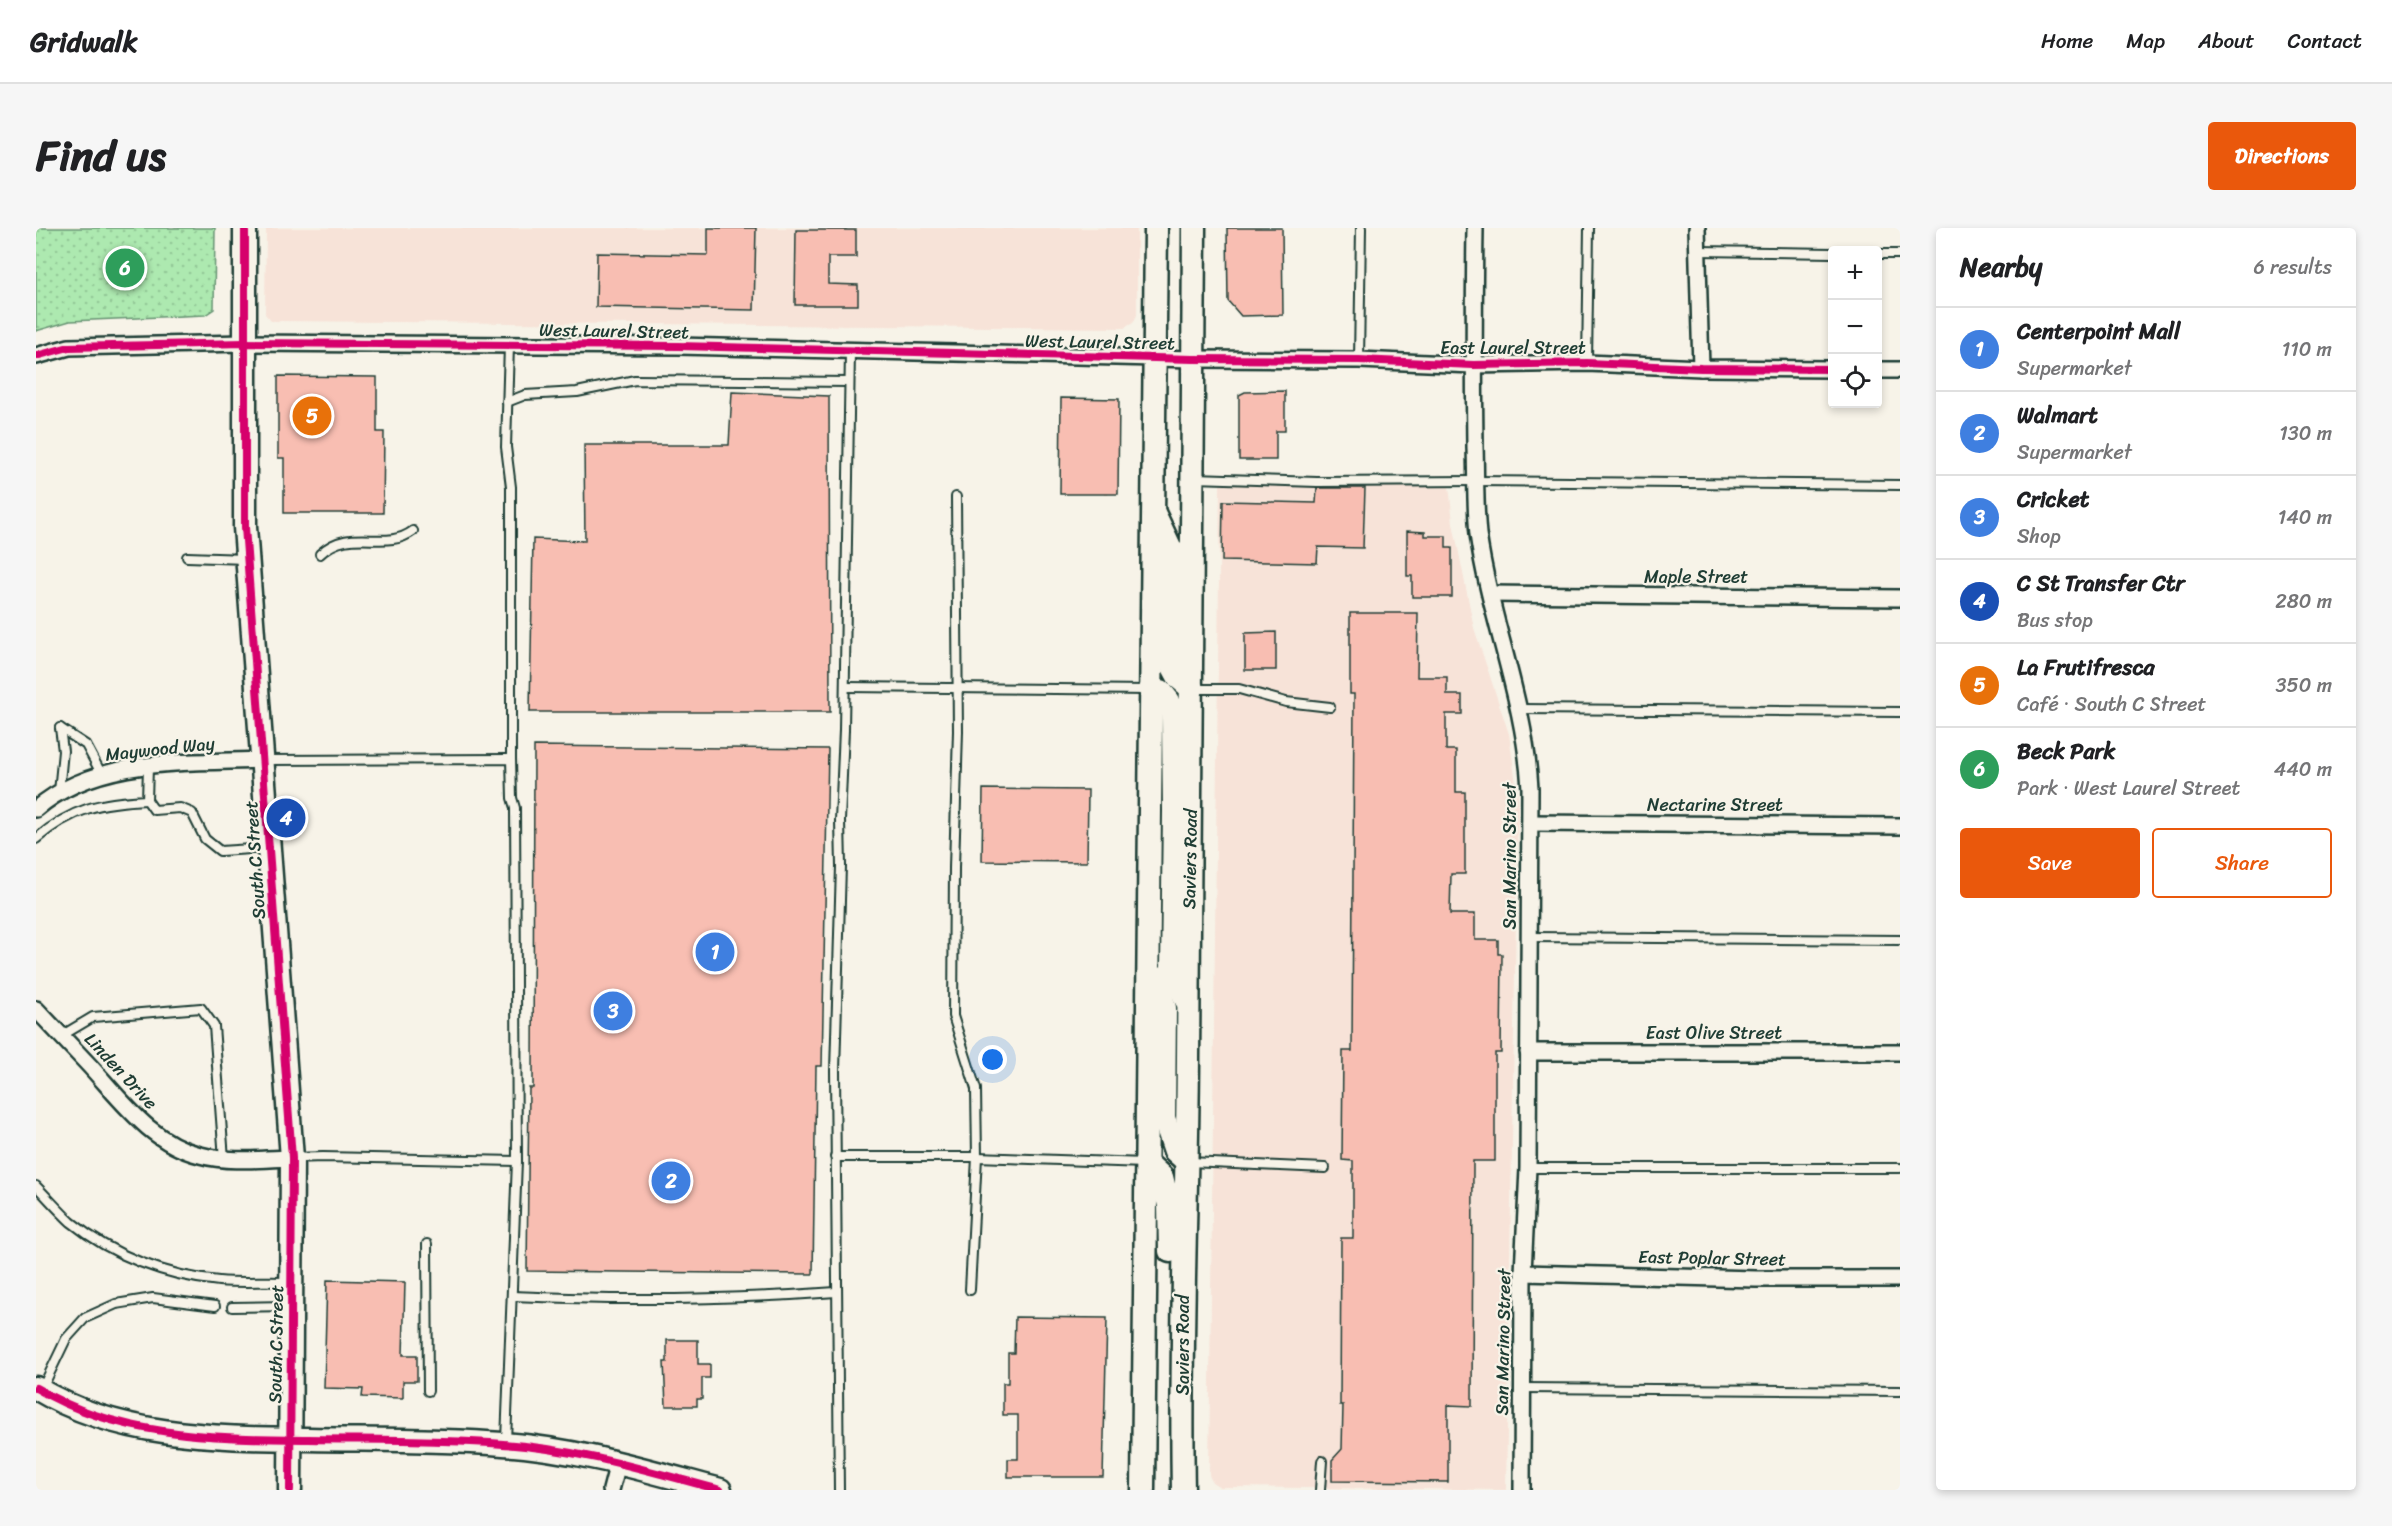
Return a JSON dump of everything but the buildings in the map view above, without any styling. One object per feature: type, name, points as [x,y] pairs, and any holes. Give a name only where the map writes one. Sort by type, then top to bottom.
[{"type":"main road","name":"South C Street","points":[[245,228],[245,527],[292,1158],[290,1490]]},
{"type":"main road","name":"Saviers Road","points":[[1143,1490],[1156,228]]},
{"type":"main road","name":"Saviers Road","points":[[1183,1490],[1183,1313],[1187,1162],[1192,689],[1194,228]]},
{"type":"main road","points":[[1153,509],[1172,549],[1170,647],[1172,665],[1179,678],[1192,689]]},
{"type":"main road","points":[[1150,690],[1161,692],[1169,701],[1173,716],[1172,970],[1189,1006]]},
{"type":"main road","points":[[1148,958],[1165,1008],[1164,1118],[1175,1151],[1187,1162]]},
{"type":"main road","points":[[1147,1163],[1162,1177],[1170,1205],[1170,1274],[1183,1313]]},
{"type":"main road","points":[[38,1389],[83,1410],[122,1423],[162,1432],[203,1437],[442,1440],[506,1444],[565,1452],[618,1463],[720,1490]]},
{"type":"street","name":"San Marino Street","points":[[1475,228],[1473,365],[1478,530],[1484,570],[1520,709],[1528,759],[1530,823],[1528,1168],[1522,1273],[1522,1490]]},
{"type":"street","points":[[1696,228],[1701,368]]},
{"type":"street","name":"West Laurel Street","points":[[36,356],[69,347],[244,343],[678,346],[1193,358]]},
{"type":"street","name":"East Laurel Street","points":[[1193,358],[1359,360],[1473,365],[1587,363],[1701,368],[1828,369]]},
{"type":"street","points":[[1882,370],[1900,370]]},
{"type":"street","name":"Maple Street","points":[[1491,594],[1900,598]]},
{"type":"street","name":"Maywood Way","points":[[36,809],[72,784],[102,775],[186,763],[262,760]]},
{"type":"street","name":"Nectarine Street","points":[[1530,823],[1900,826]]},
{"type":"street","name":"Linden Drive","points":[[36,1009],[130,1112],[155,1133],[179,1148],[200,1155],[224,1159],[292,1158]]},
{"type":"street","name":"East Olive Street","points":[[1528,1052],[1900,1052]]},
{"type":"street","name":"East Poplar Street","points":[[1522,1273],[1756,1279],[1900,1279]]},
{"type":"street","points":[[611,1490],[618,1463]]},
{"type":"lane","points":[[1359,360],[1361,228]]},
{"type":"lane","points":[[1587,363],[1589,228]]},
{"type":"lane","points":[[1696,251],[1828,253]]},
{"type":"lane","points":[[1882,254],[1900,254]]},
{"type":"lane","points":[[506,1444],[517,1161],[516,833],[511,759],[511,487],[506,447],[509,345]]},
{"type":"lane","points":[[839,1490],[835,1071],[845,687],[850,351]]},
{"type":"lane","points":[[507,402],[525,395],[577,392],[635,380],[849,382]]},
{"type":"lane","points":[[1193,478],[1317,482],[1476,481],[1900,485]]},
{"type":"lane","points":[[956,497],[958,688],[953,1016],[976,1089],[977,1157],[970,1290]]},
{"type":"lane","points":[[320,554],[331,545],[346,539],[400,538],[413,531]]},
{"type":"lane","points":[[188,557],[247,560]]},
{"type":"lane","points":[[845,687],[1150,690]]},
{"type":"lane","points":[[1192,689],[1239,689],[1286,702],[1330,707]]},
{"type":"lane","points":[[1520,709],[1900,712]]},
{"type":"lane","points":[[59,792],[63,751],[60,728],[86,745],[102,775]]},
{"type":"lane","points":[[262,760],[511,759]]},
{"type":"lane","points":[[148,767],[147,800],[154,810],[180,808],[192,813],[205,838],[220,851],[269,848]]},
{"type":"lane","points":[[36,839],[81,809],[121,801],[147,800]]},
{"type":"lane","points":[[1529,937],[1900,940]]},
{"type":"lane","points":[[61,1036],[93,1017],[201,1008],[214,1026],[224,1159]]},
{"type":"lane","points":[[835,1157],[977,1157],[1147,1163]]},
{"type":"lane","points":[[292,1158],[517,1161]]},
{"type":"lane","points":[[1187,1162],[1325,1168]]},
{"type":"lane","points":[[1528,1168],[1900,1168]]},
{"type":"lane","points":[[36,1186],[70,1221],[97,1241],[152,1267],[219,1281],[293,1282]]},
{"type":"lane","points":[[427,1244],[428,1391]]},
{"type":"lane","points":[[512,1296],[556,1298],[741,1297],[836,1292]]},
{"type":"lane","points":[[38,1389],[66,1339],[85,1318],[116,1304],[153,1298],[215,1306]]},
{"type":"lane","points":[[232,1307],[292,1306]]},
{"type":"lane","points":[[1522,1388],[1900,1391]]},
{"type":"lane","points":[[1320,1490],[1322,1461]]},
{"type":"shaded area","points":[[266,228],[1137,228],[1137,315],[1133,323],[1124,328],[271,321],[265,314]]},
{"type":"shaded area","points":[[1220,485],[1449,485],[1453,523],[1474,628],[1509,734],[1518,798],[1506,1490],[1220,1487],[1212,1482],[1209,1475]]},
{"type":"green space","points":[[36,228],[215,228],[214,309],[205,315],[70,321],[36,331]]},
{"type":"cycle path","points":[[245,228],[245,527],[292,1158],[290,1490]]},
{"type":"cycle path","points":[[36,356],[69,347],[244,343],[678,346],[1193,359],[1359,360],[1473,365],[1587,363],[1701,368],[1828,369]]},
{"type":"cycle path","points":[[36,1388],[68,1405],[100,1417],[168,1432],[238,1438],[431,1440],[531,1447],[613,1462],[720,1490]]},
{"type":"place","name":"Beck Park","points":[[125,268]]},
{"type":"place","name":"La Frutifresca","points":[[312,416]]},
{"type":"place","name":"C St Transfer Ctr","points":[[286,818]]},
{"type":"place","name":"Centerpoint Mall","points":[[715,952]]},
{"type":"place","name":"Cricket","points":[[613,1011]]},
{"type":"place","name":"Walmart","points":[[671,1181]]}]
